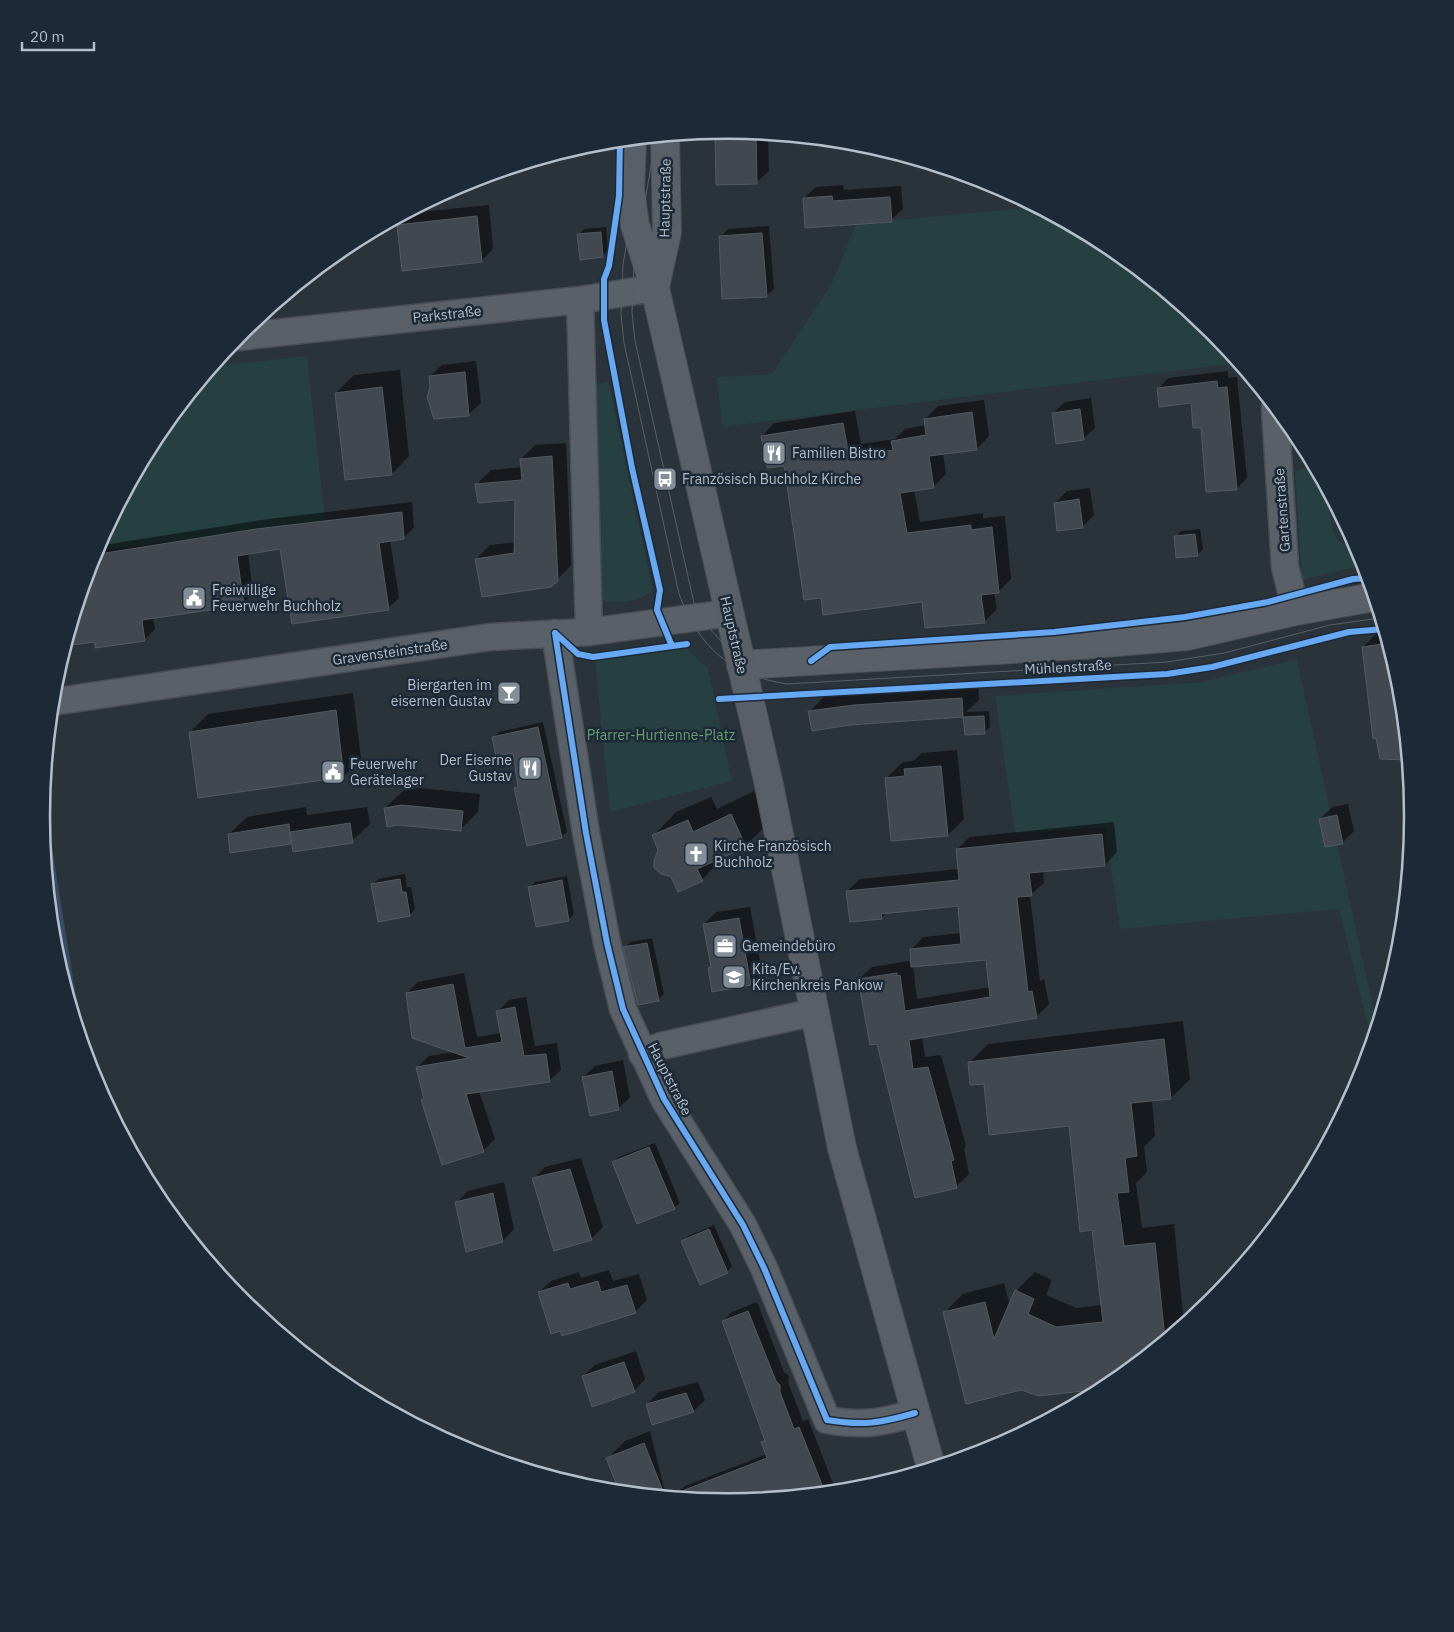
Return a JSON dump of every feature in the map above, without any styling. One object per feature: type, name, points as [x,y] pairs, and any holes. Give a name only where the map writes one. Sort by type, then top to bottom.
[{"type":"main road","name":"Hauptstraße","points":[[655,288],[666,232],[665,142]]},
{"type":"main road","name":"Hauptstraße","points":[[632,146],[630,190],[634,225],[655,288],[728,613],[769,785],[842,1148],[929,1462]]},
{"type":"street","name":"Parkstraße","points":[[249,336],[580,300],[655,288]]},
{"type":"street","points":[[580,300],[589,632]]},
{"type":"street","name":"Gartenstraße","points":[[1276,420],[1285,566],[1296,611]]},
{"type":"street","name":"Mühlenstraße","points":[[741,665],[1143,641],[1231,628],[1296,611],[1368,598]]},
{"type":"street","name":"Gravensteinstraße","points":[[60,701],[490,637],[589,632],[728,613]]},
{"type":"street","name":"Hauptstraße","points":[[555,633],[586,833],[607,943],[623,1009],[642,1054],[664,1099],[743,1225],[764,1268],[827,1420],[856,1425],[885,1422],[915,1413]]},
{"type":"street","name":"Hauptstraße","points":[[642,1054],[661,1046],[815,1012]]},
{"type":"green space","points":[[1024,208],[1066,230],[1103,253],[1139,279],[1206,337],[1230,364],[722,427],[717,377],[772,374],[832,283],[856,224]]},
{"type":"green space","points":[[307,356],[325,521],[105,550],[141,477],[164,440],[190,404],[223,365]]},
{"type":"green space","points":[[608,381],[653,590],[635,600],[621,602],[601,600],[592,386]]},
{"type":"green space","points":[[1306,467],[1331,512],[1335,536],[1340,542],[1347,545],[1356,567],[1298,581],[1297,576],[1301,567],[1295,471]]},
{"type":"green space","name":"Pfarrer-Hurtienne-Platz","points":[[687,648],[708,668],[732,781],[610,812],[595,661]]},
{"type":"green space","points":[[1297,659],[1374,1013],[1369,1030],[1339,909],[1120,929],[1105,827],[1015,833],[995,696],[1202,682]]},
{"type":"building","points":[[715,139],[756,140],[757,184],[716,185]]},
{"type":"building","points":[[832,196],[833,201],[890,197],[892,222],[805,228],[803,198]]},
{"type":"building","points":[[477,216],[482,262],[402,271],[397,226]]},
{"type":"building","points":[[601,232],[603,257],[580,260],[577,234]]},
{"type":"building","points":[[762,233],[767,297],[722,299],[719,236]]},
{"type":"building","points":[[465,372],[469,416],[434,419],[427,397],[430,387],[429,376]]},
{"type":"building","points":[[1217,381],[1218,388],[1227,387],[1237,490],[1206,492],[1201,428],[1193,428],[1191,403],[1159,407],[1157,388]]},
{"type":"building","points":[[382,387],[392,475],[345,480],[335,393]]},
{"type":"building","points":[[1080,409],[1084,440],[1056,444],[1052,413]]},
{"type":"building","points":[[972,412],[977,450],[929,456],[934,488],[900,493],[907,533],[971,525],[971,530],[992,527],[999,593],[981,595],[985,623],[925,628],[922,602],[823,615],[821,598],[804,600],[784,466],[767,468],[761,436],[843,423],[849,456],[893,450],[891,441],[926,435],[924,419]]},
{"type":"building","points":[[552,456],[558,581],[551,587],[482,597],[475,559],[514,553],[515,500],[478,503],[475,484],[522,480],[520,459]]},
{"type":"building","points":[[1079,499],[1083,528],[1057,531],[1054,503]]},
{"type":"building","points":[[402,512],[404,539],[379,543],[389,610],[292,624],[280,549],[237,556],[244,605],[142,620],[145,641],[95,648],[95,642],[72,645],[86,598],[104,553],[256,529]]},
{"type":"building","points":[[1195,534],[1198,556],[1176,558],[1174,536]]},
{"type":"building","points":[[1382,644],[1391,684],[1402,760],[1380,759],[1376,738],[1373,739],[1362,647]]},
{"type":"building","points":[[962,698],[963,717],[850,725],[812,731],[808,711],[854,705]]},
{"type":"building","points":[[336,710],[344,777],[198,798],[189,732]]},
{"type":"building","points":[[984,716],[985,734],[965,735],[963,717]]},
{"type":"building","points":[[538,727],[562,838],[527,846],[514,788],[518,787],[513,753],[496,756],[492,737]]},
{"type":"building","points":[[941,766],[948,836],[891,841],[885,778],[905,776],[904,769]]},
{"type":"building","points":[[401,805],[463,811],[461,831],[397,825],[387,827],[384,808]]},
{"type":"building","name":"Kirche Französisch Buchholz","points":[[731,814],[746,847],[697,869],[703,881],[678,892],[671,877],[661,874],[654,868],[654,861],[658,850],[652,835],[688,820],[693,832]]},
{"type":"building","points":[[1337,815],[1343,844],[1325,847],[1319,819]]},
{"type":"building","points":[[350,823],[353,843],[293,852],[290,832]]},
{"type":"building","points":[[289,824],[291,844],[230,853],[228,834]]},
{"type":"building","points":[[1102,834],[1105,866],[1029,873],[1032,896],[1018,897],[1017,899],[1028,992],[1032,991],[1037,1018],[909,1040],[913,1069],[928,1067],[954,1160],[951,1161],[957,1188],[915,1198],[877,1044],[870,1045],[858,979],[897,973],[897,976],[900,975],[905,1011],[990,997],[986,960],[911,967],[910,949],[961,944],[958,906],[881,914],[882,919],[850,922],[846,891],[959,880],[956,849]]},
{"type":"building","points":[[400,879],[402,892],[406,892],[410,916],[378,922],[371,884]]},
{"type":"building","points":[[562,880],[569,921],[536,927],[528,887]]},
{"type":"building","points":[[739,918],[751,985],[712,992],[708,968],[711,967],[703,924]]},
{"type":"building","points":[[647,943],[659,1001],[638,1005],[623,947]]},
{"type":"building","points":[[453,984],[465,1048],[502,1042],[496,1011],[515,1007],[524,1056],[546,1054],[550,1082],[466,1094],[484,1152],[442,1165],[421,1100],[424,1099],[416,1067],[469,1058],[412,1038],[406,993]]},
{"type":"building","points":[[1164,1039],[1171,1099],[1131,1103],[1137,1156],[1125,1158],[1129,1192],[1117,1193],[1124,1246],[1155,1243],[1164,1332],[1139,1353],[1084,1391],[1039,1396],[1021,1390],[966,1404],[943,1312],[985,1302],[994,1339],[1015,1290],[1034,1299],[1028,1314],[1056,1327],[1103,1322],[1092,1230],[1080,1232],[1069,1126],[989,1135],[984,1084],[970,1085],[968,1062]]},
{"type":"building","points":[[612,1071],[619,1110],[590,1116],[582,1077]]},
{"type":"building","points":[[649,1147],[675,1209],[637,1224],[612,1162]]},
{"type":"building","points":[[570,1169],[592,1240],[554,1251],[532,1178]]},
{"type":"building","points":[[493,1193],[503,1242],[466,1252],[455,1202]]},
{"type":"building","points":[[709,1229],[728,1273],[700,1285],[681,1241]]},
{"type":"building","points":[[598,1281],[601,1292],[627,1285],[636,1313],[562,1336],[560,1331],[551,1334],[538,1292],[568,1283],[570,1289]]},
{"type":"building","points":[[748,1311],[776,1381],[780,1385],[780,1392],[794,1429],[799,1427],[823,1486],[771,1492],[680,1492],[767,1458],[761,1442],[765,1441],[722,1321]]},
{"type":"building","points":[[624,1362],[635,1392],[592,1407],[582,1376]]},
{"type":"building","points":[[686,1393],[694,1412],[652,1425],[646,1404]]},
{"type":"building","points":[[644,1443],[662,1490],[616,1483],[606,1458]]},
{"type":"waterway","points":[[54,883],[67,963]]},
{"type":"tram line","points":[[655,143],[634,265],[632,312],[635,341],[694,603],[712,631],[735,652],[762,666],[777,671],[794,673],[1165,651],[1225,641],[1332,613],[1371,608]]},
{"type":"tram line","points":[[643,145],[623,265],[621,314],[624,343],[679,594],[696,629],[719,656],[733,666],[749,674],[787,684],[1167,662],[1224,653],[1330,625],[1374,619]]},
{"type":"cycle path","points":[[620,148],[619,196],[609,266],[604,279],[604,320],[632,468],[660,590],[657,610],[672,646]]},
{"type":"cycle path","points":[[811,661],[830,647],[1054,632],[1185,617],[1268,602],[1360,579]]},
{"type":"cycle path","points":[[719,699],[1167,674],[1212,667],[1349,632],[1378,630]]},
{"type":"cycle path","points":[[555,633],[586,833],[607,943],[623,1009],[664,1099],[743,1225],[764,1268],[827,1420],[862,1423],[892,1419],[915,1413]]},
{"type":"cycle path","points":[[555,633],[578,654],[593,657],[687,644]]},
{"type":"place","name":"Familien Bistro","points":[[774,453]]},
{"type":"place","name":"Französisch Buchholz Kirche","points":[[665,479]]},
{"type":"place","name":"Freiwillige Feuerwehr Buchholz","points":[[194,598]]},
{"type":"place","name":"Biergarten im eisernen Gustav","points":[[509,693]]},
{"type":"place","name":"Der Eiserne Gustav","points":[[530,768]]},
{"type":"place","name":"Feuerwehr Gerätelager","points":[[333,772]]},
{"type":"place","name":"Kirche Französisch Buchholz","points":[[696,854]]},
{"type":"place","name":"Gemeindebüro","points":[[725,946]]},
{"type":"place","name":"Kita/Ev. Kirchenkreis Pankow","points":[[734,977]]}]
